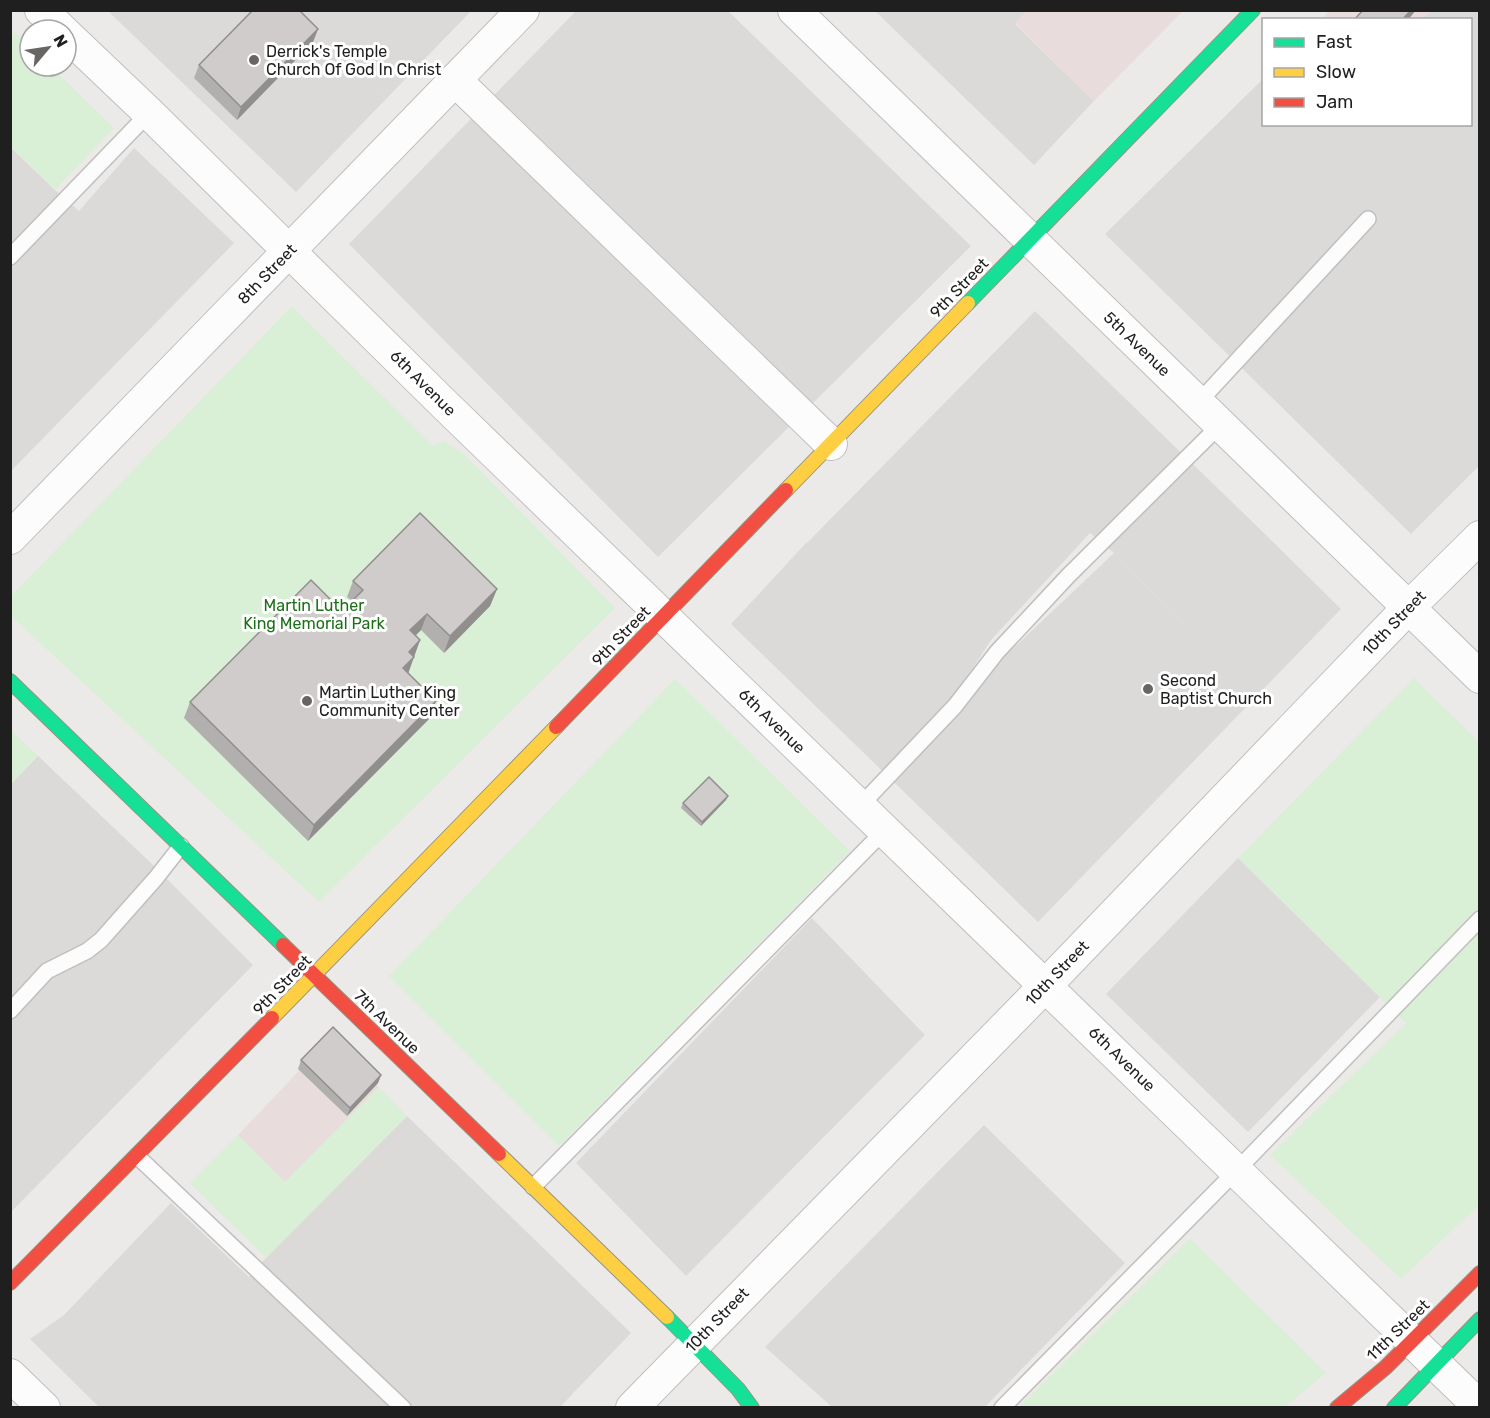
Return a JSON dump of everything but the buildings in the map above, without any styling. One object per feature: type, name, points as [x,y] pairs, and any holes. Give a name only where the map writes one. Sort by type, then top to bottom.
[{"type":"street","name":"8th Street","points":[[10,538],[523,10]]},
{"type":"street","name":"5th Avenue","points":[[794,10],[1479,677]]},
{"type":"street","name":"9th Street","points":[[10,1283],[315,975],[1253,10]]},
{"type":"street","name":"6th Avenue","points":[[78,45],[149,112],[436,396],[1479,1407]]},
{"type":"street","points":[[455,80],[831,444]]},
{"type":"street","name":"10th Street","points":[[632,1407],[1046,985],[1479,537]]},
{"type":"street","name":"7th Avenue","points":[[10,681],[694,1343],[753,1407]]},
{"type":"street","name":"11th Street","points":[[1337,1407],[1386,1367],[1479,1273]]},
{"type":"street","points":[[1394,1407],[1479,1319]]},
{"type":"street","points":[[10,1375],[44,1407]]},
{"type":"street","name":"7th Avenue","points":[[738,1389],[768,1407]]},
{"type":"lane","points":[[10,257],[149,112]]},
{"type":"lane","points":[[1198,403],[1368,219]]},
{"type":"lane","points":[[860,806],[955,706],[997,652],[1068,576],[1220,425]]},
{"type":"lane","points":[[533,1187],[885,830]]},
{"type":"lane","points":[[10,1011],[47,971],[87,951],[101,940],[181,846]]},
{"type":"lane","points":[[1002,1407],[1237,1170],[1479,919]]},
{"type":"lane","points":[[137,1156],[403,1407]]},
{"type":"shaded area","points":[[727,10],[971,246],[658,557],[349,244],[576,11]]},
{"type":"shaded area","points":[[108,11],[295,11],[386,99],[296,192]]},
{"type":"shaded area","points":[[295,11],[471,11],[386,99]]},
{"type":"shaded area","points":[[875,11],[1027,11],[1015,24],[1094,101],[1034,165]]},
{"type":"shaded area","points":[[1027,11],[1183,11],[1094,101],[1015,23]]},
{"type":"shaded area","points":[[1329,11],[1431,11],[1423,18],[1323,18]]},
{"type":"shaded area","points":[[1431,11],[1479,11],[1479,466],[1411,534],[1105,234],[1262,80],[1262,126],[1472,126],[1472,18],[1423,18]]},
{"type":"shaded area","points":[[10,147],[79,211],[134,148],[234,243],[11,471]]},
{"type":"shaded area","points":[[1035,311],[1267,536],[1182,623],[1114,553],[1090,533],[991,640],[956,694],[807,543]]},
{"type":"shaded area","points":[[1267,536],[1341,609],[1038,922],[731,624],[807,542],[966,704],[1002,659],[1114,553],[1182,623]]},
{"type":"shaded area","points":[[38,756],[152,864],[253,965],[11,1212],[11,784]]},
{"type":"shaded area","points":[[1238,858],[1380,997],[1248,1132],[1106,994]]},
{"type":"shaded area","points":[[812,918],[925,1035],[686,1276],[576,1163]]},
{"type":"shaded area","points":[[330,1038],[379,1087],[285,1182],[238,1135]]},
{"type":"shaded area","points":[[407,1116],[631,1333],[559,1408],[99,1407],[30,1339],[64,1315],[171,1203],[249,1277]]},
{"type":"shaded area","points":[[984,1125],[1125,1263],[985,1407],[832,1407],[765,1347]]},
{"type":"green space","points":[[15,32],[18,35],[18,78],[62,78],[114,128],[55,190],[11,147],[10,37]]},
{"type":"green space","name":"Martin Luther King Memorial Park","points":[[292,306],[433,446],[444,441],[464,454],[615,608],[319,902],[11,616],[10,597]]},
{"type":"green space","points":[[1414,678],[1479,742],[1479,1205],[1401,1279],[1270,1155],[1406,1023],[1238,858]]},
{"type":"green space","points":[[675,679],[850,851],[559,1146],[389,976]]},
{"type":"green space","points":[[10,729],[38,756],[11,784],[10,784]]},
{"type":"green space","points":[[379,1087],[407,1116],[266,1258],[190,1183],[238,1135],[285,1182]]},
{"type":"green space","points":[[1190,1238],[1326,1373],[1285,1407],[1019,1407]]},
{"type":"traffic: fast","points":[[968,303],[1253,10]]},
{"type":"traffic: fast","points":[[10,681],[283,945]]},
{"type":"traffic: fast","points":[[667,1317],[738,1389],[752,1408]]},
{"type":"traffic: fast","points":[[1394,1408],[1480,1319]]},
{"type":"traffic: slow","points":[[786,490],[968,303]]},
{"type":"traffic: slow","points":[[272,1018],[556,727]]},
{"type":"traffic: slow","points":[[499,1154],[667,1317]]},
{"type":"traffic: jam","points":[[556,727],[786,490]]},
{"type":"traffic: jam","points":[[283,945],[499,1154]]},
{"type":"traffic: jam","points":[[10,1283],[272,1018]]},
{"type":"traffic: jam","points":[[1337,1408],[1386,1367],[1480,1273]]},
{"type":"place","name":"Derrick's Temple Church Of God In Christ","points":[[254,60]]},
{"type":"place","name":"Second Baptist Church","points":[[1148,689]]},
{"type":"place","name":"Martin Luther King Community Center","points":[[307,701]]}]
